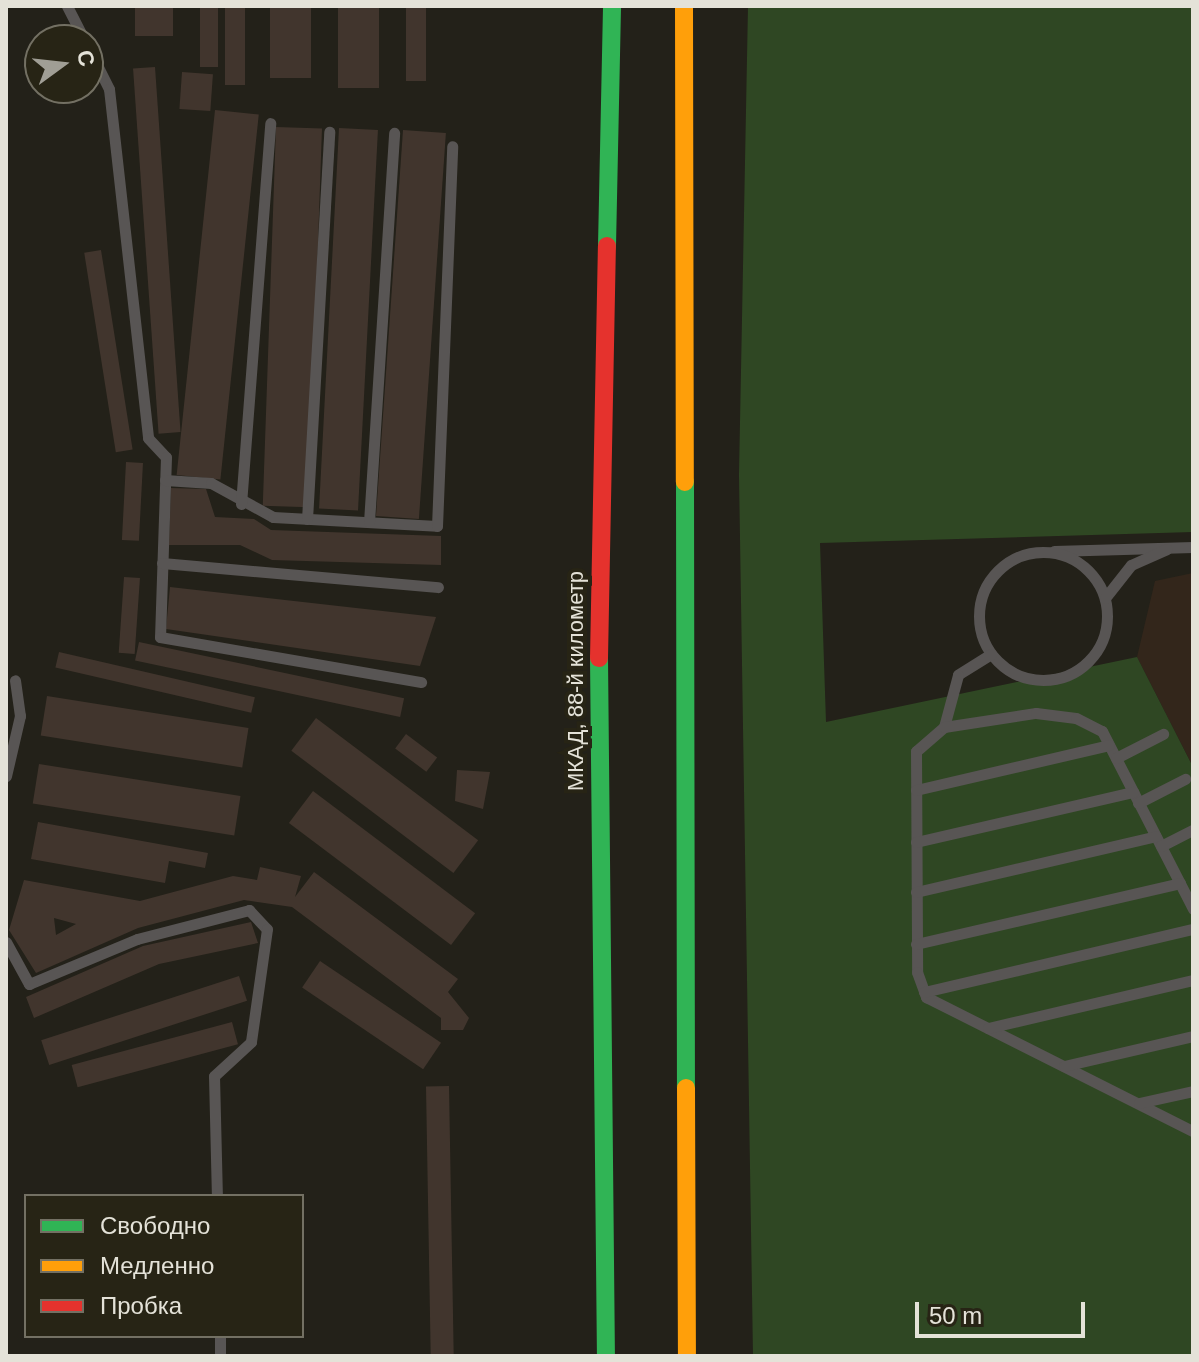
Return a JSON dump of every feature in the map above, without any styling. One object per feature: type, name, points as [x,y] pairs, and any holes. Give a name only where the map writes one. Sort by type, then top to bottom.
[{"type":"highway","name":"МКАД, 88-й километр","points":[[606,1356],[599,638],[612,6]]},
{"type":"highway","points":[[684,6],[687,1356]]},
{"type":"lane","points":[[67,6],[76,24]]},
{"type":"lane","points":[[104,79],[109,89],[136,373],[148,438],[166,457],[160,637],[421,682]]},
{"type":"lane","points":[[241,504],[270,123]]},
{"type":"lane","points":[[307,519],[329,132]]},
{"type":"lane","points":[[369,522],[394,133]]},
{"type":"lane","points":[[165,480],[211,483],[241,504],[273,517],[437,526],[452,146]]},
{"type":"lane","points":[[1052,552],[1089,572],[1105,598],[1103,639],[1076,672],[1034,680],[991,654],[978,622],[989,580],[1010,560],[1052,552],[1188,547]]},
{"type":"lane","points":[[1105,598],[1131,565],[1188,547]]},
{"type":"lane","points":[[162,563],[438,587]]},
{"type":"lane","points":[[944,727],[958,675],[991,654]]},
{"type":"lane","points":[[6,776],[20,716],[15,680]]},
{"type":"lane","points":[[924,992],[916,944],[916,751],[944,727],[1036,713],[1076,718],[1102,731],[1158,841],[1186,888],[1193,909]]},
{"type":"lane","points":[[1116,758],[1163,734]]},
{"type":"lane","points":[[916,790],[1109,745]]},
{"type":"lane","points":[[916,842],[1136,798],[1185,779]]},
{"type":"lane","points":[[916,892],[1158,841],[1193,830]]},
{"type":"lane","points":[[916,944],[1186,888]]},
{"type":"lane","points":[[6,942],[29,984],[137,939],[249,910],[267,929],[251,1042],[214,1076],[217,1194]]},
{"type":"lane","points":[[924,992],[1193,929]]},
{"type":"lane","points":[[987,1028],[1193,980]]},
{"type":"lane","points":[[924,992],[987,1028],[1193,1131]]},
{"type":"lane","points":[[1064,1066],[1193,1036]]},
{"type":"lane","points":[[1138,1103],[1193,1091]]},
{"type":"shaded area","points":[[1193,573],[1193,767],[1137,657],[1155,581]]},
{"type":"green space","points":[[748,6],[1193,6],[1193,532],[820,543],[826,722],[1137,657],[1193,767],[1193,1356],[753,1356],[739,475]]},
{"type":"building","points":[[135,6],[173,6],[173,36],[135,36]]},
{"type":"building","points":[[200,6],[218,6],[218,67],[200,67]]},
{"type":"building","points":[[225,6],[245,6],[245,85],[225,85]]},
{"type":"building","points":[[270,6],[311,6],[311,78],[270,78]]},
{"type":"building","points":[[338,6],[379,6],[379,88],[338,88]]},
{"type":"building","points":[[406,6],[426,6],[426,81],[406,81]]},
{"type":"building","points":[[155,67],[181,432],[159,434],[133,69]]},
{"type":"building","points":[[182,72],[213,74],[210,111],[179,109]]},
{"type":"building","points":[[215,110],[259,115],[220,480],[177,475]]},
{"type":"building","points":[[276,127],[322,129],[309,507],[263,506]]},
{"type":"building","points":[[339,128],[378,130],[358,511],[319,508]]},
{"type":"building","points":[[403,130],[446,133],[419,519],[376,516]]},
{"type":"building","points":[[101,250],[133,450],[116,452],[84,253]]},
{"type":"building","points":[[126,462],[143,463],[139,541],[122,540]]},
{"type":"building","points":[[171,488],[206,489],[215,517],[254,519],[271,530],[441,536],[441,565],[272,560],[240,545],[169,545]]},
{"type":"building","points":[[124,577],[140,578],[135,654],[119,653]]},
{"type":"building","points":[[170,587],[436,617],[420,666],[166,629]]},
{"type":"building","points":[[139,642],[404,698],[400,717],[135,661]]},
{"type":"building","points":[[59,652],[255,697],[251,713],[55,668]]},
{"type":"building","points":[[47,696],[248,728],[242,767],[41,736]]},
{"type":"building","points":[[316,718],[478,840],[453,873],[291,751]]},
{"type":"building","points":[[406,734],[437,757],[426,772],[395,748]]},
{"type":"building","points":[[39,764],[240,796],[234,835],[33,804]]},
{"type":"building","points":[[457,770],[490,772],[483,809],[455,801]]},
{"type":"building","points":[[313,791],[475,913],[451,945],[289,823]]},
{"type":"building","points":[[38,822],[208,853],[205,868],[169,861],[165,883],[31,859]]},
{"type":"building","points":[[260,867],[301,876],[295,897],[314,872],[458,979],[448,992],[469,1018],[463,1030],[441,1030],[441,1018],[292,907],[244,900],[138,928],[36,973],[9,930],[24,880],[140,901],[233,876],[257,880]],"holes":[[[54,918],[76,924],[56,935]]]},
{"type":"building","points":[[251,922],[258,943],[159,964],[34,1018],[26,997],[143,946]]},
{"type":"building","points":[[320,961],[441,1043],[423,1069],[302,988]]},
{"type":"building","points":[[239,976],[247,1001],[49,1065],[41,1040]]},
{"type":"building","points":[[232,1022],[238,1044],[78,1087],[72,1065]]},
{"type":"building","points":[[426,1086],[449,1086],[454,1356],[431,1356]]},
{"type":"traffic: fast","points":[[607,246],[612,6]]},
{"type":"traffic: fast","points":[[685,482],[686,1088]]},
{"type":"traffic: fast","points":[[599,658],[606,1356]]},
{"type":"traffic: slow","points":[[684,6],[685,482]]},
{"type":"traffic: slow","points":[[686,1088],[687,1356]]},
{"type":"traffic: jam","points":[[599,658],[607,246]]}]
